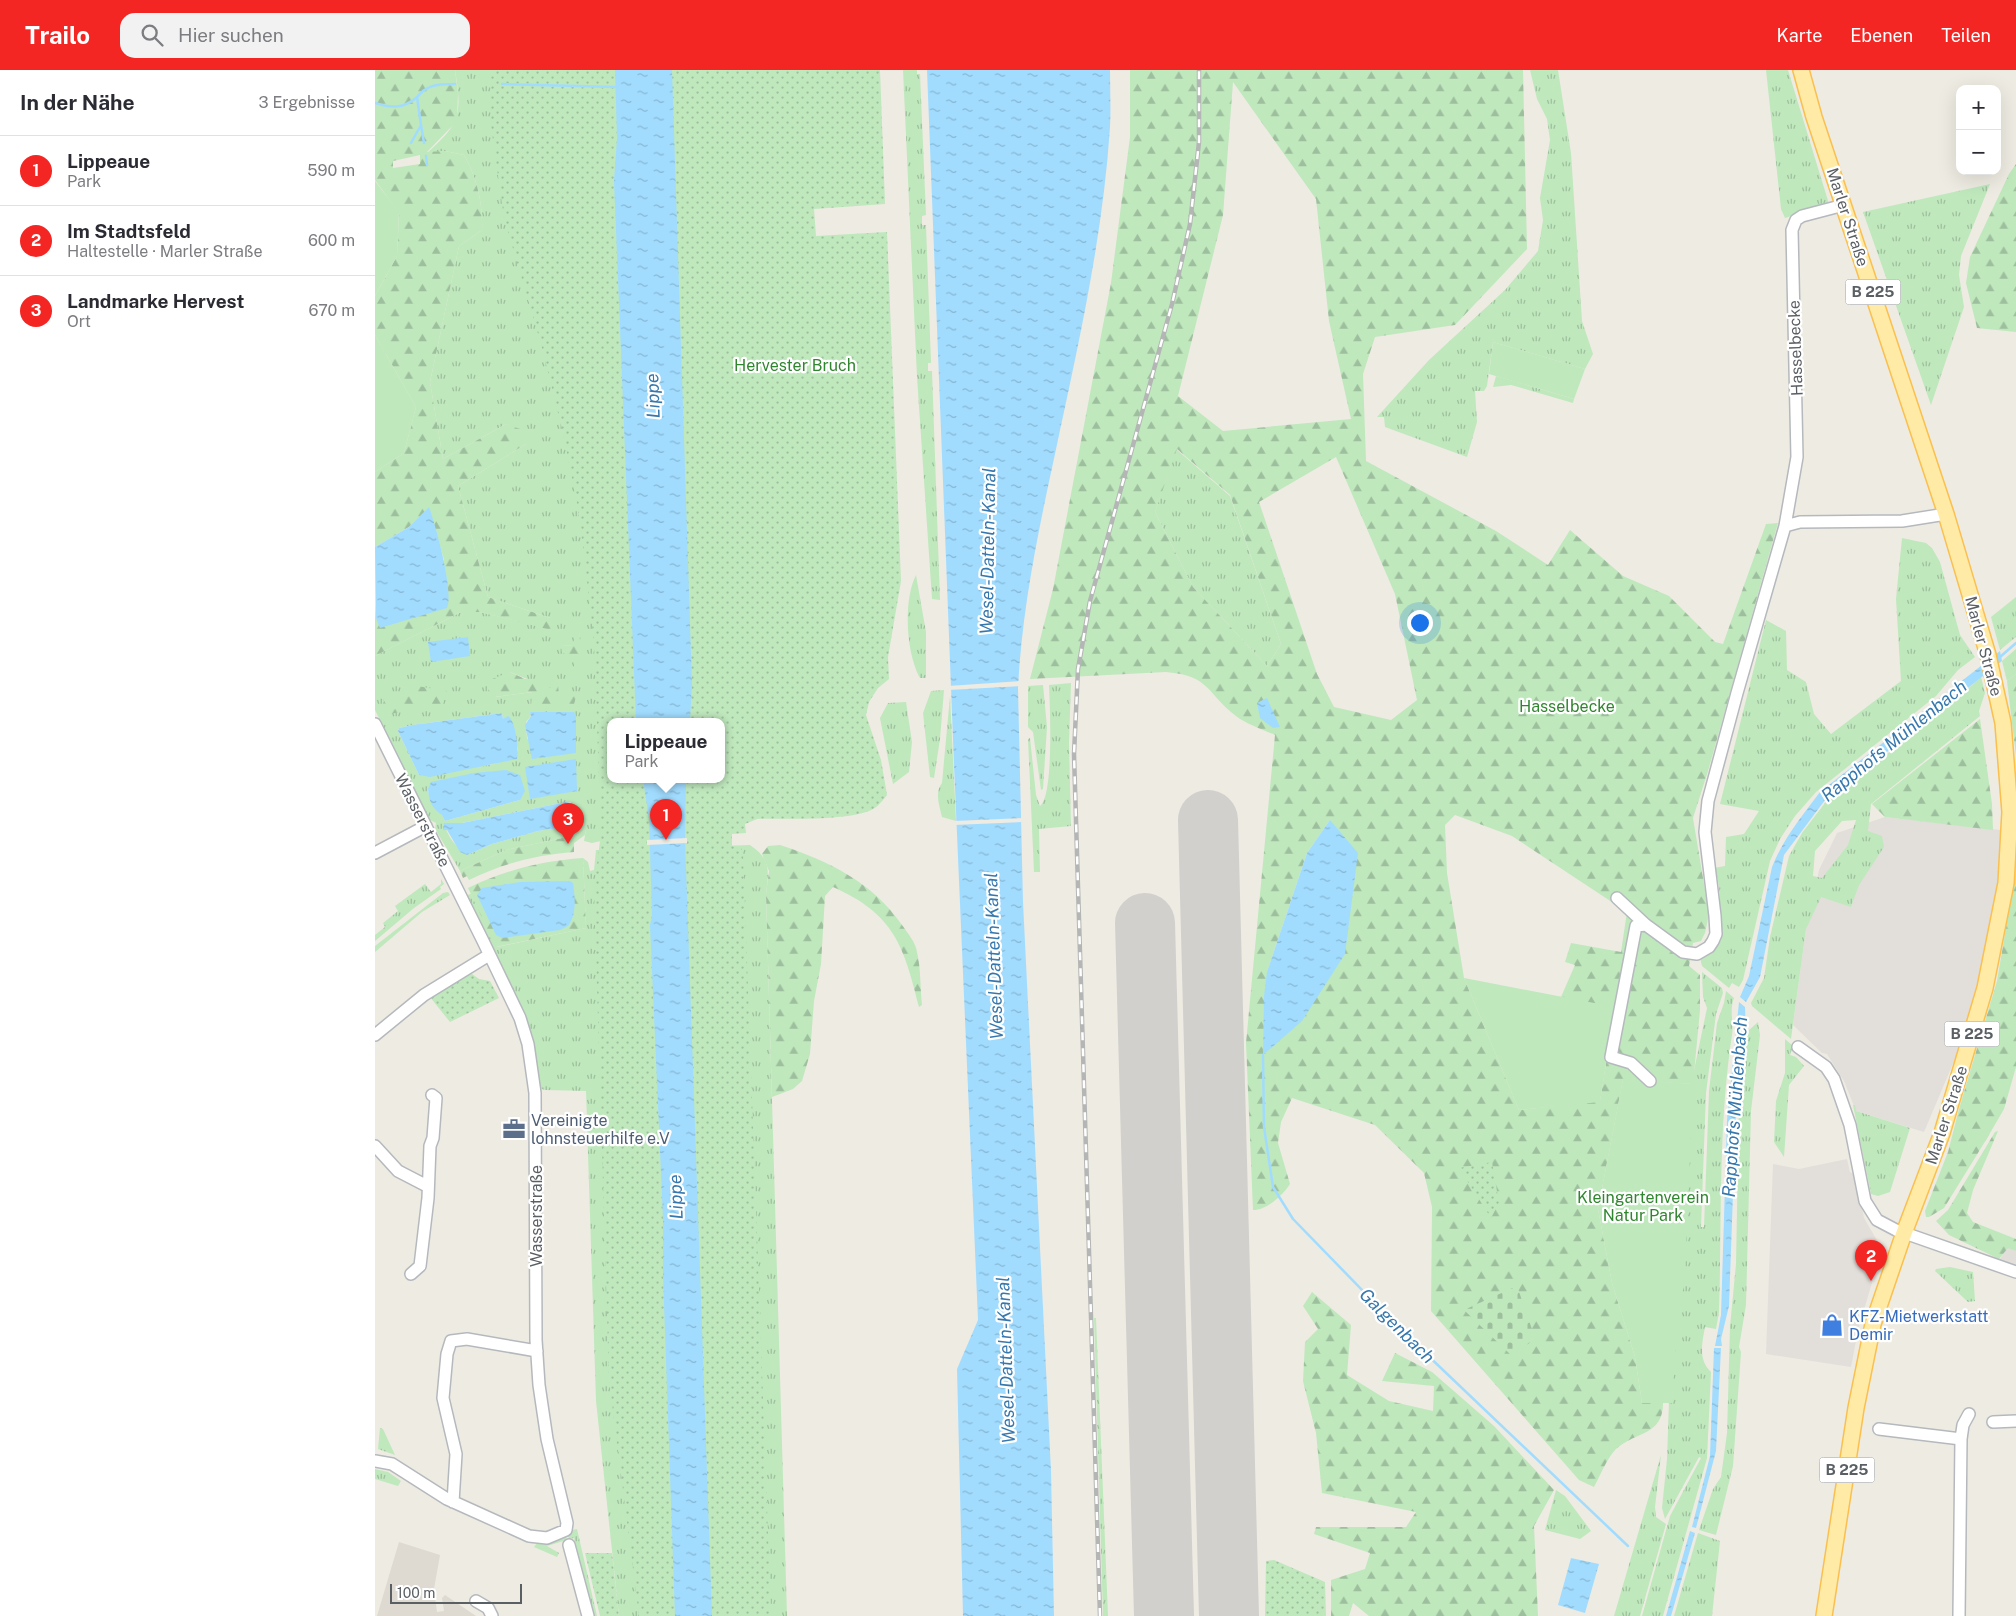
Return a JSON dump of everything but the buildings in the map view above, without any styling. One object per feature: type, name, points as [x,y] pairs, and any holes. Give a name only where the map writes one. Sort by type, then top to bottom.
[{"type":"main road","name":"Marler Straße","points":[[1801,70],[1946,514],[1977,618],[1997,695],[2006,751],[2010,812],[2006,883],[2000,923],[1985,988],[1938,1144],[1904,1233],[1873,1324],[1860,1386],[1824,1616]]},
{"type":"street","name":"Hasselbecke","points":[[1617,898],[1646,925],[1677,948],[1688,953],[1704,951],[1713,941],[1716,934],[1705,832],[1708,801],[1785,526],[1797,446],[1792,230],[1796,220],[1802,216],[1844,205]]},
{"type":"street","points":[[1785,526],[1800,522],[1902,521],[1946,514]]},
{"type":"street","name":"Wasserstraße","points":[[375,724],[520,1018],[533,1068],[537,1351],[544,1424],[567,1523],[566,1530],[547,1538],[529,1536],[453,1502]]},
{"type":"street","points":[[375,853],[426,826]]},
{"type":"street","points":[[1646,925],[1636,926],[1611,1058],[1631,1063],[1650,1081]]},
{"type":"street","points":[[375,1034],[424,994],[489,955]]},
{"type":"street","points":[[1799,1047],[1825,1067],[1835,1079],[1841,1094],[1865,1201],[1877,1220],[1904,1233],[2016,1272]]},
{"type":"street","points":[[411,1274],[420,1266],[428,1198],[427,1186],[436,1098],[432,1094]]},
{"type":"street","points":[[375,1146],[399,1172],[427,1186]]},
{"type":"street","points":[[375,1461],[392,1464],[453,1502],[456,1454],[443,1398],[447,1354],[451,1341],[467,1339],[537,1351]]},
{"type":"street","points":[[1959,1616],[1961,1439],[1963,1424],[1969,1414]]},
{"type":"street","points":[[1993,1422],[2016,1421]]},
{"type":"street","points":[[1879,1429],[1961,1439]]},
{"type":"street","points":[[569,1545],[588,1616]]},
{"type":"street","points":[[476,1601],[488,1608],[493,1616]]},
{"type":"shaded area","points":[[1885,817],[2009,831],[1985,988],[1924,1132],[1856,1111],[1844,1081],[1827,1054],[1822,1053],[1793,1025],[1806,929],[1819,870],[1837,833]]},
{"type":"shaded area","points":[[1847,1159],[1850,1172],[1855,1175],[1864,1218],[1882,1249],[1858,1330],[1851,1367],[1766,1354],[1773,1164],[1799,1169]]},
{"type":"shaded area","points":[[2008,1247],[2016,1251],[2016,1264],[2000,1259]]},
{"type":"shaded area","points":[[399,1542],[440,1555],[434,1589],[437,1612],[444,1611],[442,1598],[445,1595],[476,1616],[377,1616]]},
{"type":"green space","points":[[375,70],[455,70],[458,93],[457,121],[427,152],[445,151],[464,155],[478,191],[482,230],[459,246],[430,382],[443,459],[506,424],[523,430],[526,444],[458,486],[488,597],[550,618],[551,630],[480,612],[461,612],[375,656],[375,604],[376,618],[444,560],[429,508],[409,527],[375,547],[375,472],[404,453],[416,407],[375,335],[375,296],[397,256],[399,213],[375,180]],"holes":[[[420,155],[420,164],[393,168],[393,161]]]},
{"type":"green space","points":[[455,70],[612,70],[611,718],[607,718],[607,783],[611,783],[605,840],[592,843],[584,841],[586,830],[577,835],[506,850],[460,871],[435,829],[436,823],[428,819],[375,710],[375,656],[461,612],[480,612],[550,629],[550,618],[488,597],[458,486],[526,444],[506,424],[443,459],[430,382],[459,246],[482,230],[478,191],[464,155],[445,151],[427,153],[447,134],[453,125],[458,108]],"holes":[[[579,632],[580,652],[574,667],[574,656],[562,646],[573,645]],[[510,672],[549,688],[573,708],[532,708],[533,692],[495,697]],[[530,712],[574,712],[527,739],[526,722],[531,716]],[[502,713],[503,719],[506,719],[516,739],[518,751],[494,764],[419,775],[398,731],[399,728],[413,725]],[[428,789],[520,800],[445,821],[429,795]],[[566,802],[571,802],[571,826],[538,831],[492,844],[467,855],[453,841],[444,823],[462,823]]]},
{"type":"green space","name":"Hervester Bruch","points":[[490,70],[880,70],[885,204],[814,209],[816,236],[887,232],[901,581],[888,657],[889,679],[878,688],[869,702],[866,715],[881,760],[887,795],[878,805],[866,812],[827,818],[757,819],[745,824],[746,833],[732,834],[732,846],[740,847],[743,852],[771,1616],[639,1616],[609,1380],[594,888],[601,833],[594,643],[577,503],[563,433],[541,344],[504,218],[491,126]]},
{"type":"green space","points":[[903,70],[917,70],[917,74],[920,74],[926,215],[922,216],[922,225],[926,225],[931,363],[928,363],[928,371],[932,371],[940,600],[932,599],[917,377]]},
{"type":"green space","name":"Hasselbecke","points":[[1130,70],[1523,70],[1527,249],[1455,325],[1375,337],[1363,374],[1366,461],[1496,531],[1548,565],[1570,530],[1623,576],[1669,596],[1715,642],[1723,644],[1766,524],[1778,523],[1693,818],[1709,914],[1705,933],[1701,941],[1693,943],[1689,966],[1700,975],[1700,1010],[1693,1084],[1623,1080],[1598,1209],[1612,1283],[1635,1357],[1642,1403],[1663,1403],[1662,1414],[1658,1422],[1647,1432],[1616,1449],[1594,1487],[1579,1480],[1431,1311],[1432,1207],[1424,1173],[1375,1125],[1292,1098],[1281,1122],[1278,1143],[1290,1184],[1274,1201],[1264,1207],[1253,1210],[1246,1043],[1275,735],[1240,719],[1226,708],[1207,687],[1192,677],[1181,674],[1166,672],[1030,679],[1053,589],[1111,283],[1130,137]],"holes":[[[1233,82],[1316,199],[1329,321],[1351,419],[1223,431],[1178,396],[1223,215]],[[1177,449],[1230,495],[1281,644],[1267,666],[1193,587],[1155,512]],[[1336,457],[1395,594],[1417,700],[1391,720],[1334,707],[1317,674],[1259,502]],[[1455,815],[1512,836],[1627,912],[1621,952],[1571,943],[1565,962],[1575,965],[1561,997],[1615,1008],[1600,1101],[1519,1110],[1464,978],[1447,873],[1445,825]],[[1330,820],[1267,972],[1307,853]]]},
{"type":"green space","points":[[1530,70],[1558,70],[1571,153],[1582,321],[1593,354],[1585,369],[1493,342],[1487,386],[1484,391],[1475,391],[1477,422],[1467,457],[1385,427],[1384,417],[1377,417],[1429,360],[1505,290],[1538,251],[1543,220],[1540,198],[1550,140],[1547,119],[1537,99]]},
{"type":"green space","points":[[1766,70],[1788,70],[1829,204],[1785,218],[1781,209]]},
{"type":"green space","points":[[2016,164],[2016,332],[1977,328],[1966,283],[1970,257],[2009,174]]},
{"type":"green space","points":[[375,181],[399,212],[397,256],[375,296]]},
{"type":"green space","points":[[1990,184],[1961,256],[1959,275],[1964,307],[1931,405],[1863,212]]},
{"type":"green space","points":[[375,335],[416,407],[404,453],[375,472]]},
{"type":"green space","points":[[1493,342],[1585,369],[1574,399],[1489,374]]},
{"type":"green space","points":[[1496,376],[1574,399],[1573,403],[1511,385],[1493,387]]},
{"type":"green space","points":[[1176,449],[1230,496],[1281,644],[1267,666],[1193,587],[1155,512]]},
{"type":"green space","points":[[1902,538],[1926,543],[1932,548],[1940,562],[1960,635],[1975,657],[1958,670],[1936,696],[1816,792],[1795,816],[1780,839],[1770,861],[1743,980],[1739,987],[1732,983],[1729,988],[1702,966],[1700,958],[1711,953],[1721,940],[1720,893],[1714,868],[1725,866],[1726,837],[1744,834],[1759,811],[1720,804],[1766,620],[1786,631],[1787,670],[1806,682],[1814,714],[1831,734],[1901,681],[1896,599]]},
{"type":"green space","points":[[916,575],[926,632],[926,678],[920,678],[915,667],[909,641],[909,599]]},
{"type":"green space","points":[[2016,597],[2016,637],[2000,650],[1991,617]]},
{"type":"green space","points":[[579,632],[583,673],[579,677],[574,667],[574,656],[562,653],[561,646],[573,645],[575,633]]},
{"type":"green space","points":[[2016,649],[2016,674],[2007,681],[2002,661]]},
{"type":"green space","points":[[510,672],[525,679],[544,680],[550,688],[558,685],[559,695],[577,693],[573,708],[531,708],[532,692],[494,697],[488,689],[492,679]]},
{"type":"green space","points":[[2016,674],[2016,756],[2007,681]]},
{"type":"green space","points":[[1981,677],[1985,693],[1979,711],[1980,716],[1871,804],[1868,831],[1882,836],[1884,847],[1859,885],[1851,907],[1821,897],[1806,929],[1791,1039],[1752,1006],[1751,1003],[1764,978],[1770,937],[1789,856],[1802,833],[1828,799],[1943,711]],"holes":[[[1856,820],[1848,845],[1822,878],[1813,876],[1815,851],[1842,821]]]},
{"type":"green space","points":[[1071,683],[1069,743],[1071,826],[1039,829],[1040,872],[1034,872],[1028,739],[1030,738],[1036,795],[1040,806],[1044,799],[1049,769],[1049,685]]},
{"type":"green space","points":[[1043,685],[1047,727],[1043,789],[1041,790],[1033,732],[1028,727],[1028,686]]},
{"type":"green space","points":[[417,686],[447,691],[443,704],[390,714],[383,699]]},
{"type":"green space","points":[[944,690],[940,739],[934,778],[930,777],[923,713],[931,691]]},
{"type":"green space","points":[[950,696],[956,821],[942,817],[938,795],[942,783]]},
{"type":"green space","points":[[906,702],[912,742],[909,772],[893,784],[880,718],[888,703]]},
{"type":"green space","points":[[1980,719],[1992,804],[1993,830],[1885,817],[1872,804]]},
{"type":"green space","points":[[586,830],[585,835],[574,843],[574,852],[520,861],[469,880],[467,876],[463,878],[460,871],[506,850],[577,835]]},
{"type":"green space","points":[[750,845],[762,855],[768,872],[766,894],[787,1616],[712,1616],[722,846]]},
{"type":"green space","points":[[780,845],[816,858],[848,875],[863,885],[890,910],[909,934],[916,949],[922,1005],[919,1007],[908,966],[893,934],[870,909],[854,897],[833,887],[825,896],[821,964],[814,1001],[810,1054],[802,1081],[793,1089],[772,1097],[766,894],[769,871],[762,854],[768,846]]},
{"type":"green space","points":[[2016,849],[2016,1067],[2004,1109],[1986,1140],[1944,1208],[1926,1217],[1925,1211],[1948,1152],[1997,981],[2014,881]]},
{"type":"green space","points":[[596,850],[612,850],[675,1616],[619,1616],[596,1401],[586,1091],[545,1090],[538,1088],[536,1070],[459,886],[462,884],[467,895],[471,894],[497,947],[586,928],[583,858],[588,862],[590,871],[594,870]]},
{"type":"green space","points":[[583,858],[586,928],[496,947],[468,888],[524,867],[553,861]]},
{"type":"green space","points":[[441,879],[444,884],[440,887],[441,889],[414,908],[375,941],[375,935],[385,927],[383,923],[398,911],[395,906],[425,884],[431,892],[441,884]]},
{"type":"green space","points":[[448,892],[450,895],[422,912],[375,952],[375,946],[443,893]]},
{"type":"green space","points":[[1702,972],[1722,988],[1723,993],[1716,1014],[1706,1093],[1701,1227],[1704,1227],[1709,1091],[1717,1023],[1726,991],[1734,998],[1724,1104],[1719,1312],[1716,1329],[1705,1327],[1702,1345],[1704,1362],[1711,1372],[1707,1458],[1663,1616],[1642,1616],[1670,1516],[1701,1458],[1699,1457],[1665,1519],[1662,1508],[1667,1459],[1671,1343],[1691,1085],[1707,1008],[1703,997]]},
{"type":"green space","points":[[472,974],[479,979],[490,981],[499,998],[450,1022],[430,997],[466,975]]},
{"type":"green space","points":[[1464,978],[1615,1007],[1600,1102],[1519,1110]]},
{"type":"green space","points":[[1758,1022],[1760,1035],[1751,1111],[1746,1305],[1739,1347],[1741,1352],[1733,1466],[1716,1535],[1699,1530],[1713,1489],[1721,1477],[1727,1433],[1730,1327],[1736,1264],[1739,1103],[1748,1031]]},
{"type":"green space","points":[[1785,1039],[1793,1046],[1790,1055],[1796,1057],[1804,1066],[1789,1085],[1784,1157],[1774,1142],[1776,1101],[1785,1073]]},
{"type":"green space","name":"Kleingartenverein Natur Park","points":[[1623,1079],[1693,1084],[1685,1275],[1676,1344],[1672,1403],[1642,1403],[1635,1357],[1612,1283],[1598,1209]]},
{"type":"green space","points":[[1853,1105],[1855,1105],[1856,1111],[1910,1128],[1890,1192],[1878,1196],[1871,1194]]},
{"type":"green space","points":[[1998,1131],[1973,1190],[1967,1213],[1973,1222],[2016,1239],[2016,1251],[2008,1248],[1999,1259],[1949,1235],[1936,1221],[1948,1210],[1995,1132]]},
{"type":"green space","points":[[1492,1162],[1499,1203],[1491,1218],[1459,1168]]},
{"type":"green space","points":[[1950,1267],[1973,1272],[1975,1301],[1968,1302],[1935,1271],[1936,1269]]},
{"type":"green space","points":[[1517,1286],[1535,1338],[1513,1357],[1464,1310]]},
{"type":"green space","points":[[1312,1292],[1351,1325],[1347,1375],[1389,1401],[1433,1411],[1434,1386],[1382,1381],[1395,1353],[1432,1372],[1494,1426],[1554,1490],[1534,1526],[1538,1616],[1369,1616],[1353,1603],[1349,1616],[1331,1616],[1331,1580],[1365,1569],[1370,1553],[1314,1534],[1316,1527],[1406,1527],[1416,1512],[1322,1493],[1316,1433],[1303,1381],[1305,1342],[1318,1329],[1303,1306]]},
{"type":"green space","points":[[1094,1318],[1096,1318],[1108,1616],[1103,1616]]},
{"type":"green space","points":[[380,1428],[383,1429],[395,1455],[378,1449]]},
{"type":"green space","points":[[1661,1455],[1655,1507],[1656,1517],[1666,1524],[1640,1616],[1614,1616]]},
{"type":"green space","points":[[375,1469],[388,1472],[401,1481],[398,1486],[375,1479]]},
{"type":"green space","points":[[1556,1490],[1565,1496],[1591,1531],[1580,1539],[1545,1530]]},
{"type":"green space","points":[[577,1529],[597,1616],[593,1616],[574,1538],[569,1539],[568,1536],[572,1530]]},
{"type":"green space","points":[[1698,1533],[1720,1541],[1712,1616],[1674,1616]]},
{"type":"green space","points":[[566,1536],[567,1540],[547,1546],[559,1553],[557,1557],[534,1547],[538,1542]]},
{"type":"green space","points":[[585,1553],[612,1553],[619,1616],[600,1616]]},
{"type":"green space","points":[[1274,1560],[1325,1582],[1326,1616],[1265,1616],[1266,1561]]},
{"type":"water","name":"Lippe","points":[[615,70],[672,70],[692,685],[690,718],[636,718],[614,181],[617,138]]},
{"type":"water","name":"Wesel-Datteln-Kanal","points":[[927,70],[1110,70],[1110,127],[1107,168],[1096,250],[1032,571],[1023,629],[1018,688],[1023,902],[1051,1471],[1054,1616],[963,1616],[957,1369],[978,1320]]},
{"type":"water","points":[[429,507],[440,543],[446,574],[449,600],[447,608],[380,628],[376,618],[375,547],[409,527]]},
{"type":"water","points":[[468,637],[470,656],[431,662],[428,642]]},
{"type":"water","points":[[2000,651],[2002,661],[1854,778],[1831,792],[1784,855],[1760,977],[1746,1002],[1740,997],[1749,976],[1772,867],[1787,837],[1800,819],[1820,792]]},
{"type":"water","points":[[1267,698],[1280,727],[1273,728],[1260,718],[1257,703]]},
{"type":"water","points":[[530,712],[574,712],[576,715],[576,753],[532,759],[525,725],[531,716]]},
{"type":"water","points":[[502,713],[503,719],[508,716],[511,719],[515,729],[517,759],[430,777],[419,775],[398,731],[399,728],[413,725]]},
{"type":"water","points":[[576,759],[577,791],[530,799],[525,767]]},
{"type":"water","points":[[506,770],[520,775],[525,791],[520,800],[445,821],[430,801],[428,789],[431,782],[474,773]]},
{"type":"water","name":"Lippe","points":[[644,783],[686,783],[685,839],[712,1616],[675,1616],[663,1275],[663,1218],[650,925],[652,916],[649,818]]},
{"type":"water","points":[[566,802],[572,804],[573,824],[571,826],[538,831],[492,844],[467,855],[460,852],[447,830],[443,830],[444,823],[462,823]]},
{"type":"water","points":[[1330,820],[1358,853],[1345,954],[1302,1021],[1263,1055],[1264,996],[1267,972],[1307,853]]},
{"type":"water","points":[[570,881],[573,883],[575,900],[573,916],[568,926],[560,930],[502,938],[496,935],[477,895],[482,888],[520,882]]},
{"type":"water","points":[[1739,1002],[1745,1007],[1746,1033],[1739,1069],[1736,1109],[1729,1306],[1721,1339],[1722,1346],[1715,1346],[1721,1315],[1727,1120]]},
{"type":"water","points":[[1714,1348],[1721,1348],[1716,1451],[1696,1528],[1692,1527],[1710,1456]]},
{"type":"water","points":[[1690,1531],[1695,1533],[1671,1616],[1666,1616]]},
{"type":"water","points":[[1571,1558],[1599,1564],[1585,1613],[1558,1605]]},
{"type":"pier","points":[[1021,681],[1021,686],[948,690],[948,686]]},
{"type":"pier","points":[[1023,818],[1024,822],[954,825],[954,821]]},
{"type":"pier","points":[[687,838],[687,843],[647,845],[647,840]]},
{"type":"waterway","points":[[375,103],[391,107],[401,106],[411,102],[431,86],[455,84]]},
{"type":"waterway","points":[[502,84],[616,87]]},
{"type":"waterway","points":[[411,143],[421,125],[417,97]]},
{"type":"waterway","points":[[421,125],[424,143]]},
{"type":"waterway","points":[[426,156],[427,165]]},
{"type":"waterway","name":"Rapphofs Mühlenbach","points":[[2000,657],[2016,643]]},
{"type":"waterway","name":"Galgenbach","points":[[1263,1055],[1264,1127],[1273,1187],[1293,1219],[1401,1330],[1628,1546]]},
{"type":"runway","points":[[1208,820],[1229,1616]]},
{"type":"runway","points":[[1145,923],[1164,1616]]},
{"type":"railway","points":[[1100,1616],[1074,754],[1078,669],[1090,601],[1172,304],[1190,224],[1199,142],[1199,70]]},
{"type":"place","name":"Lippeaue","points":[[666,840]]},
{"type":"place","name":"Landmarke Hervest","points":[[568,844]]},
{"type":"place","name":"Vereinigte lohnsteuerhilfe e.V","points":[[514,1129]]},
{"type":"place","name":"Im Stadtsfeld","points":[[1871,1281]]},
{"type":"place","name":"KFZ-Mietwerkstatt Demir","points":[[1832,1325]]}]
